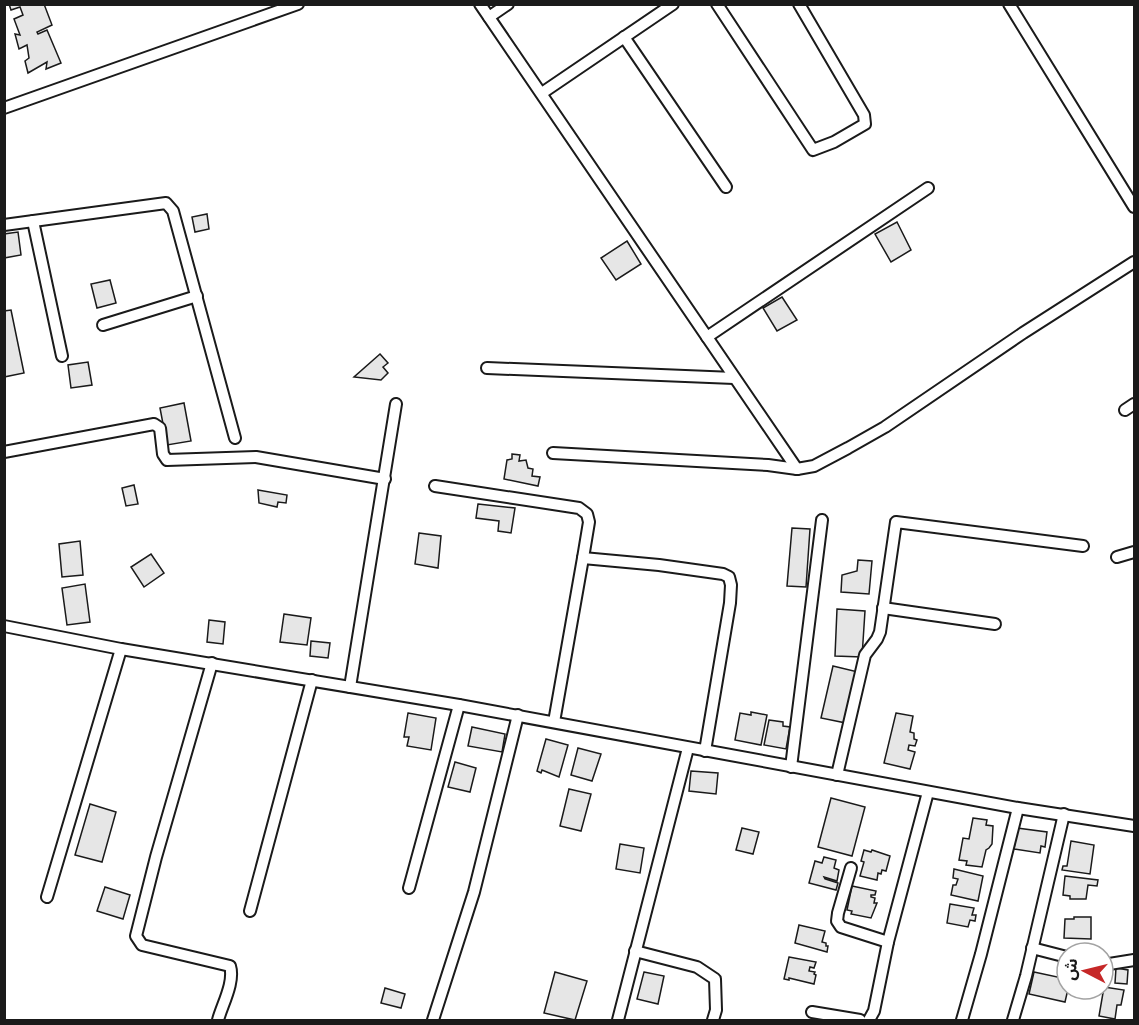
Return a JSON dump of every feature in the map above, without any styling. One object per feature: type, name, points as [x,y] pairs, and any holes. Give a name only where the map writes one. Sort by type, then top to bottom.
[{"type":"street","points":[[4,108],[298,4]]},
{"type":"street","points":[[480,4],[797,469]]},
{"type":"street","points":[[489,17],[508,4]]},
{"type":"street","points":[[542,93],[673,4]]},
{"type":"street","points":[[717,4],[813,150],[834,142],[865,124],[866,120],[799,4]]},
{"type":"street","points":[[1009,4],[1134,207]]},
{"type":"street","points":[[624,38],[726,187]]},
{"type":"street","points":[[707,337],[928,188]]},
{"type":"street","points":[[4,225],[166,203],[174,211],[235,438]]},
{"type":"street","points":[[33,221],[62,356]]},
{"type":"street","points":[[553,453],[768,465],[797,469],[814,466],[885,427],[1023,333],[1134,262]]},
{"type":"street","points":[[103,325],[197,296]]},
{"type":"street","points":[[487,368],[734,378]]},
{"type":"street","points":[[350,687],[396,404]]},
{"type":"street","points":[[4,452],[154,424],[160,428],[163,454],[167,460],[256,457],[385,479]]},
{"type":"street","points":[[435,486],[579,508],[587,514],[589,522],[554,722]]},
{"type":"street","points":[[790,767],[822,520]]},
{"type":"street","points":[[837,775],[865,655],[880,632],[896,522],[1083,546]]},
{"type":"street","points":[[1117,557],[1134,552]]},
{"type":"street","points":[[583,558],[670,566],[723,574],[729,577],[730,603],[705,751]]},
{"type":"street","points":[[884,608],[996,624]]},
{"type":"street","points":[[4,626],[121,649],[554,722],[1018,808],[1134,826]]},
{"type":"street","points":[[47,897],[121,649]]},
{"type":"street","points":[[212,663],[156,857],[136,936],[142,945],[230,966],[230,980],[218,1020]]},
{"type":"street","points":[[250,911],[312,680]]},
{"type":"street","points":[[409,888],[459,705]]},
{"type":"street","points":[[433,1020],[474,892],[518,716]]},
{"type":"street","points":[[618,1020],[688,748]]},
{"type":"street","points":[[869,1020],[874,1011],[888,942],[928,792]]},
{"type":"street","points":[[962,1020],[1018,808]]},
{"type":"street","points":[[1012,1020],[1064,814]]},
{"type":"street","points":[[851,868],[837,921],[841,927],[888,942]]},
{"type":"street","points":[[1032,948],[1055,954]]},
{"type":"street","points":[[635,951],[697,967],[715,979],[716,1010],[713,1020]]},
{"type":"street","points":[[1115,963],[1134,960]]},
{"type":"street","points":[[812,1012],[860,1020]]},
{"type":"building","points":[[9,4],[44,4],[52,25],[37,32],[38,34],[47,30],[61,63],[46,69],[47,62],[28,73],[25,61],[29,58],[27,45],[19,49],[15,34],[20,35],[14,19],[23,15],[20,7],[11,10]]},
{"type":"building","points":[[207,214],[209,229],[195,232],[192,217]]},
{"type":"building","points":[[897,222],[911,250],[891,262],[875,234]]},
{"type":"building","points":[[18,232],[21,255],[4,258],[4,234]]},
{"type":"building","points":[[627,241],[641,264],[616,280],[601,258]]},
{"type":"building","points":[[110,280],[116,303],[97,308],[91,284]]},
{"type":"building","points":[[782,297],[797,320],[777,331],[763,308]]},
{"type":"building","points":[[11,310],[24,373],[4,377],[4,311]]},
{"type":"building","points":[[380,354],[388,363],[383,367],[388,373],[381,380],[354,377]]},
{"type":"building","points":[[88,362],[92,385],[71,388],[68,365]]},
{"type":"building","points":[[184,403],[191,441],[167,445],[160,408]]},
{"type":"building","points":[[512,454],[520,455],[519,461],[526,460],[528,468],[533,469],[532,476],[540,477],[538,486],[504,479],[507,460],[512,459]]},
{"type":"building","points":[[134,485],[138,504],[126,506],[122,488]]},
{"type":"building","points":[[258,490],[287,495],[286,503],[278,502],[277,507],[259,503]]},
{"type":"building","points":[[478,504],[515,508],[511,533],[498,531],[499,521],[476,518]]},
{"type":"building","points":[[792,528],[810,529],[806,587],[787,586]]},
{"type":"building","points":[[419,533],[441,536],[438,568],[415,564]]},
{"type":"building","points":[[80,541],[83,575],[62,577],[59,544]]},
{"type":"building","points":[[151,554],[164,573],[144,587],[131,567]]},
{"type":"building","points":[[858,560],[872,561],[869,594],[841,592],[842,575],[857,571]]},
{"type":"building","points":[[85,584],[90,622],[67,625],[62,588]]},
{"type":"building","points":[[837,609],[865,611],[862,657],[835,656]]},
{"type":"building","points":[[284,614],[311,618],[307,645],[280,642]]},
{"type":"building","points":[[209,620],[225,622],[223,644],[207,642]]},
{"type":"building","points":[[311,641],[330,643],[328,658],[310,656]]},
{"type":"building","points":[[833,666],[858,672],[846,723],[821,718]]},
{"type":"building","points":[[751,712],[767,715],[761,745],[735,740],[740,713],[751,715]]},
{"type":"building","points":[[408,713],[436,718],[431,750],[407,746],[409,737],[404,737]]},
{"type":"building","points":[[896,713],[913,716],[910,732],[914,733],[914,739],[917,740],[915,746],[909,745],[908,750],[915,752],[910,769],[884,763]]},
{"type":"building","points":[[769,720],[783,722],[783,726],[790,727],[786,749],[764,745]]},
{"type":"building","points":[[472,727],[505,734],[502,752],[468,746]]},
{"type":"building","points":[[546,739],[568,745],[559,777],[542,770],[541,773],[537,771]]},
{"type":"building","points":[[578,748],[601,754],[592,781],[571,775]]},
{"type":"building","points":[[455,762],[476,768],[470,792],[448,787]]},
{"type":"building","points":[[691,771],[718,773],[716,794],[689,791]]},
{"type":"building","points":[[569,789],[591,794],[581,831],[560,826]]},
{"type":"building","points":[[831,798],[865,807],[852,856],[818,847]]},
{"type":"building","points":[[90,804],[116,812],[102,862],[75,855]]},
{"type":"building","points":[[973,818],[987,820],[986,825],[993,826],[992,844],[986,850],[982,867],[966,865],[967,861],[959,860],[963,838],[969,839]]},
{"type":"building","points":[[742,828],[759,832],[753,854],[736,850]]},
{"type":"building","points":[[1017,828],[1047,832],[1045,847],[1041,846],[1040,853],[1014,849]]},
{"type":"building","points":[[1071,841],[1094,845],[1090,874],[1062,870],[1063,866],[1067,866]]},
{"type":"building","points":[[620,844],[644,848],[640,873],[616,869]]},
{"type":"building","points":[[864,850],[890,856],[886,871],[882,870],[881,874],[878,873],[877,880],[860,876],[864,862],[861,861]]},
{"type":"building","points":[[824,857],[836,860],[834,868],[839,870],[837,881],[824,877],[838,883],[836,890],[809,883],[815,861],[822,863]]},
{"type":"building","points":[[954,869],[983,876],[978,901],[951,895],[953,885],[956,885],[958,879],[953,878]]},
{"type":"building","points":[[1065,876],[1098,880],[1097,886],[1088,885],[1086,899],[1070,899],[1070,896],[1063,895]]},
{"type":"building","points":[[852,886],[876,891],[875,895],[871,895],[875,898],[874,903],[877,903],[871,918],[851,914],[852,911],[847,910]]},
{"type":"building","points":[[105,887],[130,895],[123,919],[97,911]]},
{"type":"building","points":[[950,904],[974,908],[972,915],[976,915],[975,921],[970,920],[968,927],[947,923]]},
{"type":"building","points":[[1074,917],[1091,917],[1091,939],[1064,938],[1065,919],[1074,919]]},
{"type":"building","points":[[799,925],[825,931],[822,942],[828,946],[827,952],[795,943]]},
{"type":"building","points":[[789,957],[816,962],[814,968],[810,967],[809,971],[815,972],[814,984],[789,978],[789,980],[784,979]]},
{"type":"building","points":[[1116,968],[1128,970],[1127,984],[1115,983]]},
{"type":"building","points":[[555,972],[587,981],[575,1020],[544,1013]]},
{"type":"building","points":[[644,972],[664,976],[658,1004],[637,999]]},
{"type":"building","points":[[1034,972],[1055,976],[1055,1000],[1029,994]]},
{"type":"building","points":[[385,988],[405,994],[401,1008],[381,1003]]},
{"type":"building","points":[[1115,989],[1124,990],[1121,1005],[1117,1005],[1115,1019],[1099,1016],[1102,1001],[1115,1001]]}]
